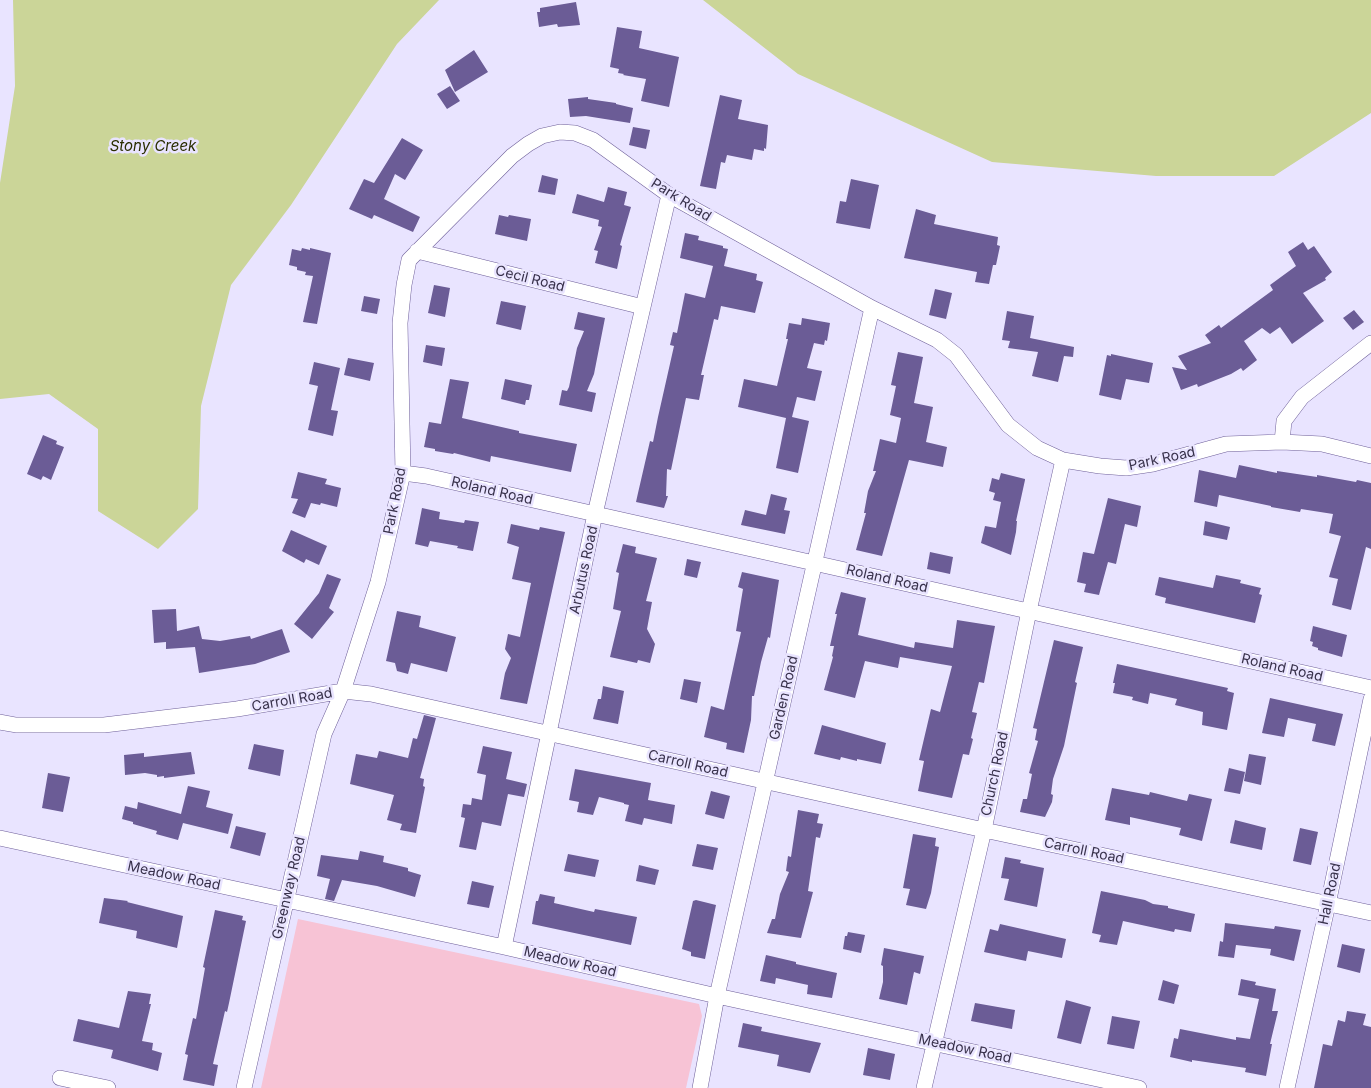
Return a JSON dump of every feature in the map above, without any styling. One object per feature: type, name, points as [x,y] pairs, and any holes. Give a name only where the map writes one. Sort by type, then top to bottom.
[{"type":"street","name":"Park Road","points":[[343,691],[378,582],[403,473],[400,323],[409,260],[512,156],[542,136],[560,132],[575,133],[593,140],[669,195],[872,308],[937,340],[956,355],[972,374],[987,398],[1008,425],[1037,448],[1063,460],[1126,468],[1153,464],[1226,444],[1282,442],[1322,444],[1371,456]]},
{"type":"street","name":"Arbutus Road","points":[[504,947],[595,514],[669,195]]},
{"type":"street","name":"Cecil Road","points":[[417,251],[643,307]]},
{"type":"street","name":"Garden Road","points":[[700,1088],[717,996],[872,308]]},
{"type":"street","points":[[1282,442],[1284,421],[1302,397],[1371,344]]},
{"type":"street","name":"Church Road","points":[[924,1088],[984,830],[1029,611],[1063,460]]},
{"type":"street","name":"Roland Road","points":[[403,473],[426,476],[1371,688]]},
{"type":"street","name":"Carroll Road","points":[[0,722],[16,725],[104,724],[237,709],[343,691],[371,694],[984,830],[1371,913]]},
{"type":"street","name":"Greenway Road","points":[[244,1088],[324,734],[343,691]]},
{"type":"street","name":"Hall Road","points":[[1286,1088],[1328,904],[1371,699]]},
{"type":"street","name":"Meadow Road","points":[[0,838],[1140,1088]]},
{"type":"street","points":[[60,1078],[108,1088]]},
{"type":"shaded area","points":[[298,919],[699,1004],[702,1016],[686,1088],[261,1088]]},
{"type":"water","name":"Stony Creek","points":[[13,0],[439,0],[397,44],[291,205],[231,285],[201,406],[198,509],[158,549],[98,511],[98,429],[49,394],[0,399],[0,183],[15,86]]},
{"type":"water","points":[[703,0],[1371,0],[1371,113],[1274,176],[1156,176],[992,162],[798,74]]},
{"type":"building","points":[[576,2],[580,25],[558,27],[557,24],[539,27],[537,12],[540,12],[540,8]]},
{"type":"building","points":[[617,27],[642,31],[639,48],[679,57],[669,107],[641,101],[646,79],[623,75],[618,73],[619,69],[610,67]]},
{"type":"building","points":[[474,50],[488,72],[455,92],[445,70]]},
{"type":"building","points":[[450,86],[460,101],[447,109],[437,94]]},
{"type":"building","points":[[720,95],[742,100],[738,119],[768,125],[766,149],[764,148],[764,151],[754,149],[752,160],[727,155],[725,163],[721,162],[716,189],[700,186]]},
{"type":"building","points":[[588,97],[588,99],[616,103],[633,108],[630,123],[586,116],[570,117],[568,99]]},
{"type":"building","points":[[633,127],[650,130],[646,149],[629,145]]},
{"type":"building","points":[[402,138],[423,150],[405,180],[395,174],[384,199],[420,217],[413,232],[374,215],[372,219],[349,209],[364,179],[374,183]]},
{"type":"building","points":[[542,175],[558,179],[555,195],[538,192]]},
{"type":"building","points":[[851,179],[879,185],[870,229],[836,223],[840,201],[846,202]]},
{"type":"building","points":[[608,187],[627,192],[624,205],[631,207],[620,245],[622,246],[617,269],[595,263],[598,251],[594,250],[602,227],[598,226],[599,220],[572,213],[577,194],[604,202]]},
{"type":"building","points":[[916,209],[936,215],[934,224],[998,237],[997,245],[1000,246],[989,284],[975,282],[977,272],[904,258]]},
{"type":"building","points":[[499,215],[531,219],[527,241],[495,234]]},
{"type":"building","points":[[685,233],[699,236],[698,240],[728,249],[724,266],[757,274],[756,280],[763,282],[755,313],[721,306],[718,320],[714,319],[701,375],[704,375],[699,400],[686,398],[671,470],[667,469],[666,496],[668,496],[664,508],[636,502],[650,441],[653,442],[674,346],[670,345],[673,332],[677,333],[685,293],[705,298],[713,266],[680,258]]},
{"type":"building","points":[[1303,242],[1308,250],[1314,246],[1332,272],[1325,278],[1326,280],[1303,293],[1324,321],[1292,344],[1280,327],[1270,334],[1262,328],[1244,341],[1257,360],[1243,371],[1241,368],[1198,387],[1197,384],[1181,390],[1172,367],[1187,370],[1178,356],[1211,343],[1205,335],[1219,325],[1221,328],[1273,290],[1270,285],[1296,266],[1288,252]]},
{"type":"building","points":[[302,248],[331,253],[317,324],[303,322],[313,276],[305,275],[306,272],[297,270],[297,267],[289,265],[292,249],[301,251]]},
{"type":"building","points":[[434,285],[450,288],[445,317],[428,313]]},
{"type":"building","points":[[935,289],[952,293],[946,319],[929,315]]},
{"type":"building","points":[[364,296],[380,299],[377,314],[361,311]]},
{"type":"building","points":[[501,301],[526,306],[521,330],[496,324]]},
{"type":"building","points":[[1354,310],[1364,322],[1353,330],[1343,318]]},
{"type":"building","points":[[1007,311],[1034,316],[1030,338],[1074,347],[1073,357],[1064,356],[1058,382],[1032,376],[1038,352],[1008,348],[1010,341],[1002,340]]},
{"type":"building","points":[[578,312],[605,318],[594,374],[587,391],[596,393],[592,412],[559,405],[562,390],[567,391],[569,387],[577,348],[584,331],[574,329]]},
{"type":"building","points":[[802,318],[830,323],[827,341],[825,340],[824,345],[814,343],[807,368],[822,371],[815,401],[797,397],[792,417],[809,421],[798,473],[776,468],[786,418],[738,407],[744,379],[777,386],[788,339],[786,339],[789,323],[801,325]]},
{"type":"building","points":[[426,345],[445,348],[442,366],[423,362]]},
{"type":"building","points":[[898,352],[923,357],[914,403],[933,407],[926,442],[947,447],[943,467],[909,460],[882,556],[856,550],[866,513],[864,513],[868,491],[876,471],[873,471],[880,439],[896,443],[901,418],[890,415],[896,386],[891,385]]},
{"type":"building","points":[[1111,354],[1153,363],[1149,383],[1126,379],[1121,400],[1099,395],[1107,355],[1111,356]]},
{"type":"building","points":[[348,358],[374,363],[370,381],[344,375]]},
{"type":"building","points":[[314,362],[340,368],[331,410],[338,411],[333,436],[308,430],[318,386],[309,384]]},
{"type":"building","points":[[450,379],[469,382],[462,418],[519,431],[519,433],[577,444],[571,472],[491,456],[490,462],[424,447],[429,422],[441,424]]},
{"type":"building","points":[[505,379],[532,385],[529,400],[526,400],[525,405],[501,399]]},
{"type":"building","points":[[43,435],[57,441],[56,444],[64,447],[51,480],[43,476],[41,480],[27,474]]},
{"type":"building","points":[[1239,465],[1277,473],[1277,471],[1317,477],[1317,475],[1371,483],[1371,549],[1366,547],[1351,610],[1332,605],[1338,579],[1329,577],[1341,536],[1329,533],[1333,514],[1301,509],[1300,512],[1219,495],[1217,507],[1194,502],[1199,470],[1236,478]]},
{"type":"building","points":[[298,472],[327,479],[325,484],[341,488],[337,507],[321,503],[320,505],[311,503],[305,518],[292,513],[298,499],[291,498]]},
{"type":"building","points":[[1001,473],[1025,479],[1011,555],[981,543],[985,526],[996,528],[1001,502],[993,500],[995,493],[989,491],[992,478],[999,480]]},
{"type":"building","points":[[771,494],[787,498],[784,510],[790,511],[785,534],[741,525],[745,510],[766,515]]},
{"type":"building","points":[[1108,498],[1141,506],[1137,527],[1125,524],[1116,564],[1108,562],[1099,595],[1084,592],[1086,584],[1077,582],[1083,552],[1094,554]]},
{"type":"building","points":[[422,508],[440,512],[439,519],[464,523],[465,520],[479,522],[473,551],[430,541],[428,547],[415,544]]},
{"type":"building","points":[[1205,521],[1230,527],[1227,540],[1203,535]]},
{"type":"building","points":[[511,524],[539,530],[540,527],[565,532],[527,704],[500,699],[505,673],[511,658],[505,649],[508,634],[520,637],[531,583],[512,579],[519,547],[507,543]]},
{"type":"building","points":[[291,530],[327,546],[319,565],[306,559],[304,563],[282,551]]},
{"type":"building","points":[[623,544],[636,547],[635,553],[657,558],[646,601],[652,602],[647,629],[655,644],[650,663],[638,660],[637,663],[610,657],[621,611],[613,609],[619,573],[616,572]]},
{"type":"building","points":[[930,552],[953,557],[950,574],[927,569]]},
{"type":"building","points":[[687,559],[701,562],[697,578],[684,575]]},
{"type":"building","points":[[742,572],[779,580],[770,638],[768,637],[754,696],[752,696],[751,720],[744,753],[726,749],[727,743],[704,737],[711,706],[724,710],[741,632],[736,631],[743,589],[738,587]]},
{"type":"building","points":[[327,574],[341,579],[329,608],[334,612],[312,639],[294,624],[319,593]]},
{"type":"building","points":[[1216,575],[1241,580],[1240,583],[1261,588],[1259,594],[1262,595],[1255,623],[1165,603],[1166,598],[1155,595],[1159,577],[1213,588]]},
{"type":"building","points":[[841,592],[866,598],[858,635],[914,648],[915,642],[953,648],[957,620],[995,626],[984,683],[979,682],[972,712],[977,713],[969,755],[963,754],[952,798],[918,791],[924,761],[919,760],[931,709],[940,712],[952,666],[900,657],[898,668],[865,661],[855,698],[824,690],[833,657],[834,646],[830,646]]},
{"type":"building","points":[[176,609],[177,631],[199,626],[202,639],[220,641],[250,636],[251,639],[282,629],[290,652],[255,664],[199,673],[195,647],[166,649],[166,642],[154,643],[152,610]]},
{"type":"building","points":[[397,611],[421,616],[419,627],[456,637],[447,672],[411,663],[408,674],[397,671],[395,663],[386,661]]},
{"type":"building","points":[[1313,626],[1347,635],[1342,657],[1318,650],[1318,648],[1312,646],[1313,642],[1310,641]]},
{"type":"building","points":[[1054,640],[1083,647],[1064,746],[1053,779],[1052,802],[1045,817],[1020,812],[1023,799],[1027,799],[1032,774],[1029,773],[1038,741],[1035,740],[1037,729],[1033,728]]},
{"type":"building","points":[[1117,664],[1228,688],[1227,691],[1234,693],[1227,730],[1202,725],[1203,712],[1175,705],[1177,699],[1150,693],[1148,704],[1132,700],[1133,697],[1113,693]]},
{"type":"building","points":[[684,679],[701,682],[697,703],[680,699]]},
{"type":"building","points":[[603,686],[624,691],[618,724],[593,719],[598,699],[601,699]]},
{"type":"building","points":[[1270,698],[1343,714],[1335,746],[1312,741],[1316,724],[1288,718],[1284,737],[1262,733]]},
{"type":"building","points":[[424,715],[436,718],[420,778],[424,779],[423,786],[425,787],[416,833],[400,830],[402,824],[387,820],[394,795],[350,784],[356,754],[377,758],[379,751],[408,758],[413,738],[417,739]]},
{"type":"building","points":[[822,725],[886,743],[881,764],[841,757],[840,760],[814,754]]},
{"type":"building","points":[[254,744],[284,750],[280,776],[248,769]]},
{"type":"building","points":[[483,746],[512,752],[506,779],[527,784],[524,797],[508,794],[501,826],[482,822],[476,850],[459,847],[465,818],[461,817],[463,804],[471,805],[472,798],[482,800],[486,775],[477,773]]},
{"type":"building","points":[[191,752],[195,774],[164,778],[164,776],[157,777],[157,775],[145,773],[125,775],[124,755],[144,753],[144,757]]},
{"type":"building","points":[[1249,754],[1266,757],[1261,785],[1244,781]]},
{"type":"building","points":[[1229,768],[1245,772],[1240,794],[1224,791]]},
{"type":"building","points":[[575,769],[651,783],[648,800],[675,805],[672,824],[644,818],[642,825],[625,821],[629,805],[599,797],[593,815],[577,812],[579,802],[569,800]]},
{"type":"building","points":[[48,773],[70,777],[63,812],[42,808]]},
{"type":"building","points":[[188,786],[210,791],[206,807],[233,814],[228,834],[183,823],[178,840],[156,834],[157,831],[122,819],[125,806],[137,809],[138,802],[181,814]]},
{"type":"building","points":[[1112,788],[1149,795],[1150,792],[1187,801],[1189,794],[1212,799],[1202,841],[1179,835],[1181,828],[1130,817],[1130,825],[1105,820]]},
{"type":"building","points":[[711,791],[730,796],[724,819],[705,814]]},
{"type":"building","points":[[798,810],[819,814],[817,823],[823,824],[820,838],[816,837],[808,891],[813,892],[801,938],[767,933],[772,919],[775,919],[780,894],[789,872],[786,871],[788,856],[791,857]]},
{"type":"building","points":[[1235,820],[1266,828],[1262,850],[1230,843]]},
{"type":"building","points":[[236,826],[266,833],[260,856],[230,848]]},
{"type":"building","points":[[1300,828],[1318,832],[1311,865],[1293,861]]},
{"type":"building","points":[[913,834],[936,838],[935,846],[939,847],[931,893],[926,909],[906,905],[910,889],[903,888]]},
{"type":"building","points":[[697,844],[718,848],[713,870],[692,866]]},
{"type":"building","points":[[360,851],[384,856],[383,862],[408,868],[408,871],[421,875],[415,897],[377,886],[342,880],[334,901],[325,899],[330,879],[317,876],[321,855],[358,860]]},
{"type":"building","points":[[568,854],[599,860],[595,877],[564,871]]},
{"type":"building","points":[[1005,857],[1021,860],[1020,863],[1044,868],[1037,907],[1004,900],[1009,879],[1001,878]]},
{"type":"building","points":[[639,865],[659,870],[655,885],[636,881]]},
{"type":"building","points":[[472,881],[494,886],[489,908],[467,904]]},
{"type":"building","points":[[1101,891],[1145,900],[1153,904],[1168,906],[1168,908],[1195,914],[1191,932],[1175,929],[1174,932],[1123,921],[1117,945],[1099,942],[1101,935],[1092,933]]},
{"type":"building","points":[[540,894],[555,897],[554,903],[594,912],[595,909],[637,917],[631,945],[532,924],[536,901],[538,901]]},
{"type":"building","points":[[104,898],[128,901],[183,916],[177,948],[136,938],[137,931],[99,923]]},
{"type":"building","points":[[693,901],[716,905],[705,959],[691,956],[691,952],[682,949]]},
{"type":"building","points":[[215,910],[243,916],[242,920],[246,921],[227,1012],[225,1011],[213,1064],[218,1065],[214,1086],[183,1080],[188,1055],[185,1054],[193,1018],[196,1019],[205,968],[203,967]]},
{"type":"building","points":[[1225,923],[1274,929],[1275,926],[1301,930],[1294,961],[1270,955],[1271,949],[1236,945],[1234,958],[1218,956],[1220,941],[1223,942]]},
{"type":"building","points":[[1000,924],[1066,939],[1062,958],[1028,951],[1026,961],[984,952],[990,929],[998,931]]},
{"type":"building","points":[[848,932],[865,935],[861,953],[843,949],[845,936],[847,936]]},
{"type":"building","points":[[1342,944],[1365,949],[1360,973],[1337,967]]},
{"type":"building","points":[[884,948],[924,956],[920,974],[914,972],[907,1005],[879,999],[883,982],[883,966],[881,965]]},
{"type":"building","points":[[766,955],[837,973],[832,998],[807,994],[808,985],[776,978],[775,984],[760,981]]},
{"type":"building","points":[[1241,979],[1256,982],[1255,985],[1276,989],[1272,1011],[1278,1011],[1270,1044],[1272,1044],[1266,1076],[1245,1072],[1246,1068],[1192,1060],[1192,1062],[1170,1057],[1174,1038],[1178,1039],[1180,1029],[1236,1040],[1236,1037],[1250,1039],[1259,999],[1238,995]]},
{"type":"building","points":[[1163,980],[1179,985],[1174,1004],[1158,1000]]},
{"type":"building","points":[[128,991],[151,994],[149,1004],[151,1004],[142,1041],[153,1043],[152,1050],[162,1053],[158,1071],[111,1058],[113,1050],[73,1041],[78,1019],[119,1028]]},
{"type":"building","points":[[1066,1000],[1091,1007],[1081,1044],[1057,1038]]},
{"type":"building","points":[[975,1003],[1015,1010],[1012,1029],[971,1021]]},
{"type":"building","points":[[1347,1011],[1366,1014],[1363,1025],[1371,1027],[1371,1088],[1314,1088],[1323,1044],[1332,1046],[1338,1020],[1345,1022]]},
{"type":"building","points":[[1112,1016],[1140,1021],[1134,1049],[1107,1044]]},
{"type":"building","points":[[743,1023],[762,1027],[761,1031],[821,1043],[810,1073],[777,1066],[779,1055],[738,1047]]},
{"type":"building","points":[[868,1048],[895,1054],[890,1080],[863,1075]]}]
